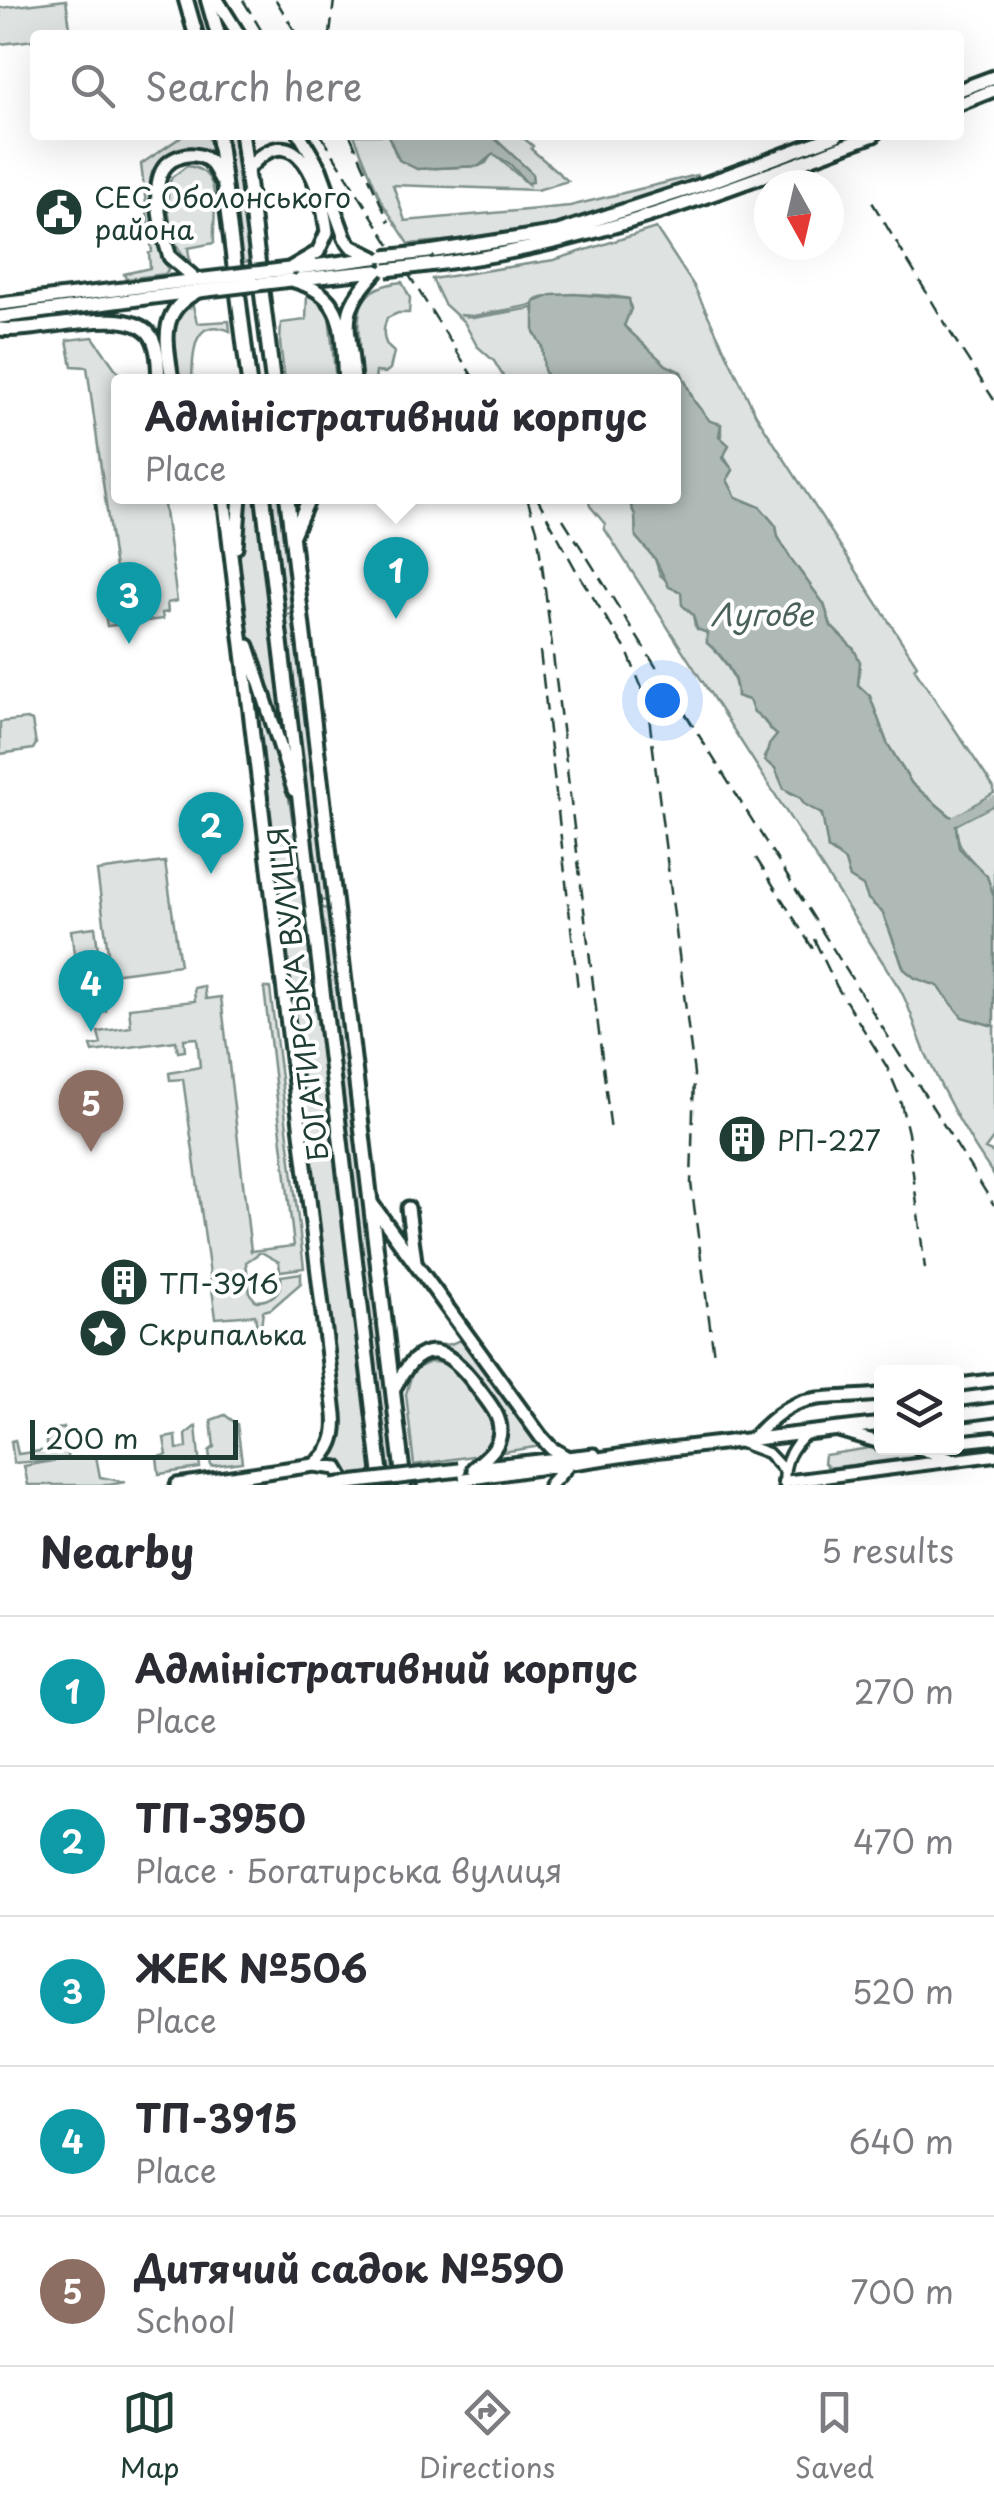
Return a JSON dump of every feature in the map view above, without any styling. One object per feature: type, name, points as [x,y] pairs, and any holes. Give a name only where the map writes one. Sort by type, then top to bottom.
[{"type":"main road","points":[[186,0],[195,30]]},
{"type":"main road","points":[[208,0],[217,30]]},
{"type":"main road","points":[[217,0],[236,30]]},
{"type":"main road","points":[[964,88],[994,77]]},
{"type":"main road","points":[[964,102],[994,90]]},
{"type":"main road","points":[[219,140],[247,374]]},
{"type":"main road","points":[[243,140],[272,374]]},
{"type":"main road","points":[[303,140],[323,176],[345,238],[380,264]]},
{"type":"main road","points":[[432,258],[558,232],[824,140]]},
{"type":"main road","points":[[0,304],[522,251],[601,232],[860,140]]},
{"type":"main road","points":[[247,170],[262,154],[282,147],[300,156],[311,172],[328,232],[318,252],[290,275]]},
{"type":"main road","points":[[198,286],[170,257],[159,197],[160,177],[178,157],[196,155],[214,167],[226,190]]},
{"type":"main road","points":[[353,374],[349,306],[380,264]]},
{"type":"main road","points":[[290,275],[330,299],[338,323],[345,374]]},
{"type":"main road","points":[[0,317],[198,286]]},
{"type":"main road","points":[[171,374],[166,331],[169,320],[178,304],[198,286]]},
{"type":"main road","points":[[0,329],[123,320],[141,326],[154,342],[159,374]]},
{"type":"main road","name":"БОГАТИРСЬКА ВУЛИЦЯ","points":[[225,504],[335,1414],[334,1441],[314,1464]]},
{"type":"main road","name":"БОГАТИРСЬКА ВУЛИЦЯ","points":[[234,574],[239,504]]},
{"type":"main road","name":"БОГАТИРСЬКА ВУЛИЦЯ","points":[[263,504],[382,1485]]},
{"type":"main road","name":"БОГАТИРСЬКА ВУЛИЦЯ","points":[[288,504],[404,1485]]},
{"type":"main road","points":[[292,536],[306,504]]},
{"type":"main road","points":[[239,618],[300,809]]},
{"type":"main road","points":[[368,1199],[541,1437],[567,1461]]},
{"type":"main road","points":[[408,1208],[415,1266]]},
{"type":"main road","points":[[393,1392],[406,1366],[424,1354],[444,1354],[460,1364],[494,1410],[500,1429],[492,1452],[460,1475],[424,1485]]},
{"type":"main road","points":[[964,1414],[994,1410]]},
{"type":"main road","points":[[474,1468],[567,1461],[874,1425]]},
{"type":"main road","points":[[332,1485],[460,1475],[486,1478],[567,1461]]},
{"type":"main road","points":[[550,1485],[567,1461]]},
{"type":"main road","points":[[177,1485],[314,1464],[337,1468],[347,1485]]},
{"type":"main road","points":[[486,1478],[500,1485]]},
{"type":"street","points":[[964,1384],[994,1380]]},
{"type":"street","points":[[752,1440],[779,1412],[797,1402],[814,1396],[874,1395]]},
{"type":"street","points":[[836,1429],[874,1441]]},
{"type":"street","points":[[808,1432],[794,1446],[783,1469],[784,1483],[994,1455]]},
{"type":"street","points":[[964,1441],[994,1438]]},
{"type":"street","points":[[736,1442],[768,1453],[783,1469]]},
{"type":"street","points":[[939,1455],[954,1460]]},
{"type":"shaded area","points":[[66,0],[70,30],[30,30],[30,41],[0,44],[0,8]]},
{"type":"shaded area","points":[[177,140],[210,140],[215,161],[202,152],[156,173],[152,209],[168,270],[165,274],[126,279],[124,274],[150,268],[152,252],[141,164]]},
{"type":"shaded area","points":[[225,140],[237,140],[254,261],[241,262]]},
{"type":"shaded area","points":[[356,140],[390,140],[397,157],[417,169],[479,166],[495,155],[528,184],[524,167],[496,140],[526,140],[568,181],[537,190],[393,185],[405,221],[570,206],[697,175],[699,178],[546,227],[409,244],[381,201]]},
{"type":"shaded area","points":[[187,166],[207,176],[215,207],[214,243],[188,248],[190,262],[173,235],[168,209],[172,177]]},
{"type":"shaded area","points":[[656,228],[694,286],[756,415],[917,665],[914,668],[994,793],[953,818],[912,784],[887,743],[869,696],[858,685],[860,662],[831,626],[824,604],[791,559],[776,526],[760,507],[736,497],[727,480],[733,470],[723,454],[721,425],[709,421],[681,373],[665,365],[624,326],[629,299],[559,296],[536,299],[533,305],[460,315],[473,318],[533,308],[547,374],[502,374],[477,346],[464,322],[444,304],[432,279],[554,260]]},
{"type":"shaded area","points":[[402,282],[410,298],[409,313],[387,318],[384,337],[394,352],[390,369],[385,373],[362,374],[360,308],[370,293]]},
{"type":"shaded area","points":[[307,295],[318,298],[329,315],[335,374],[284,374],[281,323],[306,320]]},
{"type":"shaded area","points":[[193,306],[197,323],[229,321],[230,331],[217,327],[201,333],[194,351],[192,374],[178,374],[174,331],[181,311]]},
{"type":"shaded area","points":[[93,337],[119,374],[111,374],[111,504],[164,504],[177,601],[167,603],[168,612],[162,613],[163,619],[107,626],[104,608],[120,605],[87,367],[72,366],[67,340]]},
{"type":"shaded area","points":[[244,504],[258,504],[289,765],[244,619],[239,568]]},
{"type":"shaded area","points":[[270,504],[281,504],[294,607],[284,609]]},
{"type":"shaded area","points":[[630,504],[636,537],[655,559],[660,575],[681,592],[695,626],[707,633],[707,643],[731,673],[737,696],[749,700],[754,712],[777,735],[764,757],[789,793],[824,818],[828,849],[845,861],[850,878],[863,886],[883,913],[904,969],[915,978],[938,986],[962,1017],[994,1026],[994,1137],[985,1149],[994,1153],[994,1176],[941,1086],[900,989],[590,506]]},
{"type":"shaded area","points":[[295,614],[328,901],[318,900],[284,615]]},
{"type":"shaded area","points":[[252,673],[289,798],[302,881],[377,1485],[350,1485],[338,1464],[329,1460],[341,1431],[339,1382]]},
{"type":"shaded area","points":[[32,721],[36,744],[33,749],[0,754],[0,722]]},
{"type":"shaded area","points":[[994,805],[994,897],[990,885],[961,846],[956,825]]},
{"type":"shaded area","points":[[165,862],[180,965],[111,974],[97,871]]},
{"type":"shaded area","points":[[328,908],[399,1485],[388,1485],[319,909]]},
{"type":"shaded area","points":[[95,927],[106,1011],[82,1014],[71,930]]},
{"type":"shaded area","points":[[204,986],[206,999],[221,997],[251,1251],[294,1246],[264,988],[270,988],[304,1268],[280,1271],[279,1262],[261,1252],[246,1262],[250,1294],[256,1301],[275,1294],[281,1276],[301,1273],[301,1283],[271,1309],[263,1311],[261,1327],[257,1328],[255,1315],[216,1318],[183,1079],[170,1080],[169,1073],[200,1067],[197,1038],[184,1039],[185,1051],[178,1052],[176,1041],[93,1052],[91,1046],[101,1044],[98,1032],[131,1027],[129,1008],[195,1001],[194,988]]},
{"type":"shaded area","points":[[462,1339],[541,1446],[498,1450],[499,1409],[458,1356],[423,1347]]},
{"type":"shaded area","points":[[430,1362],[445,1364],[458,1372],[487,1413],[491,1435],[479,1455],[414,1465],[406,1394],[413,1370]]},
{"type":"shaded area","points":[[225,1415],[237,1424],[242,1462],[211,1466],[211,1420]]},
{"type":"shaded area","points":[[196,1426],[200,1468],[159,1474],[157,1457],[167,1455],[164,1438],[176,1436],[177,1449],[187,1448],[186,1434]]},
{"type":"shaded area","points":[[64,1428],[68,1459],[96,1456],[100,1477],[125,1482],[28,1485],[24,1466],[65,1459],[14,1463],[11,1441],[15,1440],[18,1454],[48,1450],[45,1431]]},
{"type":"shaded area","points":[[874,1447],[874,1455],[931,1455],[829,1468],[824,1463],[825,1455]]},
{"type":"water","points":[[390,140],[496,140],[532,173],[533,182],[527,183],[510,164],[493,154],[479,166],[417,169],[399,160]]},
{"type":"water","name":"Лугове","points":[[552,295],[629,299],[631,309],[624,326],[666,365],[681,372],[694,401],[710,421],[721,424],[719,436],[729,445],[723,458],[733,470],[727,480],[736,497],[760,507],[776,526],[791,559],[824,604],[831,626],[854,649],[860,662],[858,685],[870,696],[887,743],[912,784],[955,820],[959,848],[987,876],[994,897],[994,1026],[962,1017],[938,986],[915,978],[904,969],[883,913],[868,899],[863,886],[850,878],[845,861],[828,848],[822,814],[784,789],[775,768],[765,761],[769,745],[777,735],[754,712],[749,700],[737,696],[732,673],[707,643],[707,633],[697,629],[693,615],[682,605],[681,592],[669,587],[655,559],[636,537],[630,504],[681,504],[681,374],[546,374],[542,346],[534,332],[534,302]]},
{"type":"waterway","points":[[955,820],[994,800]]},
{"type":"railway","points":[[243,0],[261,30]]},
{"type":"railway","points":[[276,0],[294,30]]},
{"type":"railway","points":[[331,30],[334,0]]},
{"type":"railway","points":[[324,140],[471,374]]},
{"type":"railway","points":[[352,140],[389,222]]},
{"type":"railway","points":[[872,202],[948,328]]},
{"type":"railway","points":[[950,332],[994,400]]},
{"type":"railway","points":[[529,504],[543,576]]},
{"type":"railway","points":[[540,504],[627,651],[647,701],[694,1074],[691,1183],[714,1356]]},
{"type":"railway","points":[[563,519],[994,1205]]},
{"type":"railway","points":[[542,564],[611,1132]]},
{"type":"railway","points":[[540,651],[578,989]]},
{"type":"railway","points":[[756,858],[815,952]]},
{"type":"railway","points":[[814,939],[899,1095],[908,1133],[925,1269]]},
{"type":"place","name":"СЕС Оболонського района","points":[[59,212]]},
{"type":"place","name":"Адміністративний корпус","points":[[396,619]]},
{"type":"place","name":"ЖЕК №506","points":[[129,644]]},
{"type":"place","name":"ТП-3950","points":[[211,874]]},
{"type":"place","name":"ТП-3915","points":[[91,1032]]},
{"type":"place","name":"РП-227","points":[[742,1139]]},
{"type":"place","name":"Дитячий садок №590","points":[[91,1152]]},
{"type":"place","name":"ТП-3916","points":[[124,1282]]},
{"type":"place","name":"Скрипалька","points":[[103,1333]]}]
